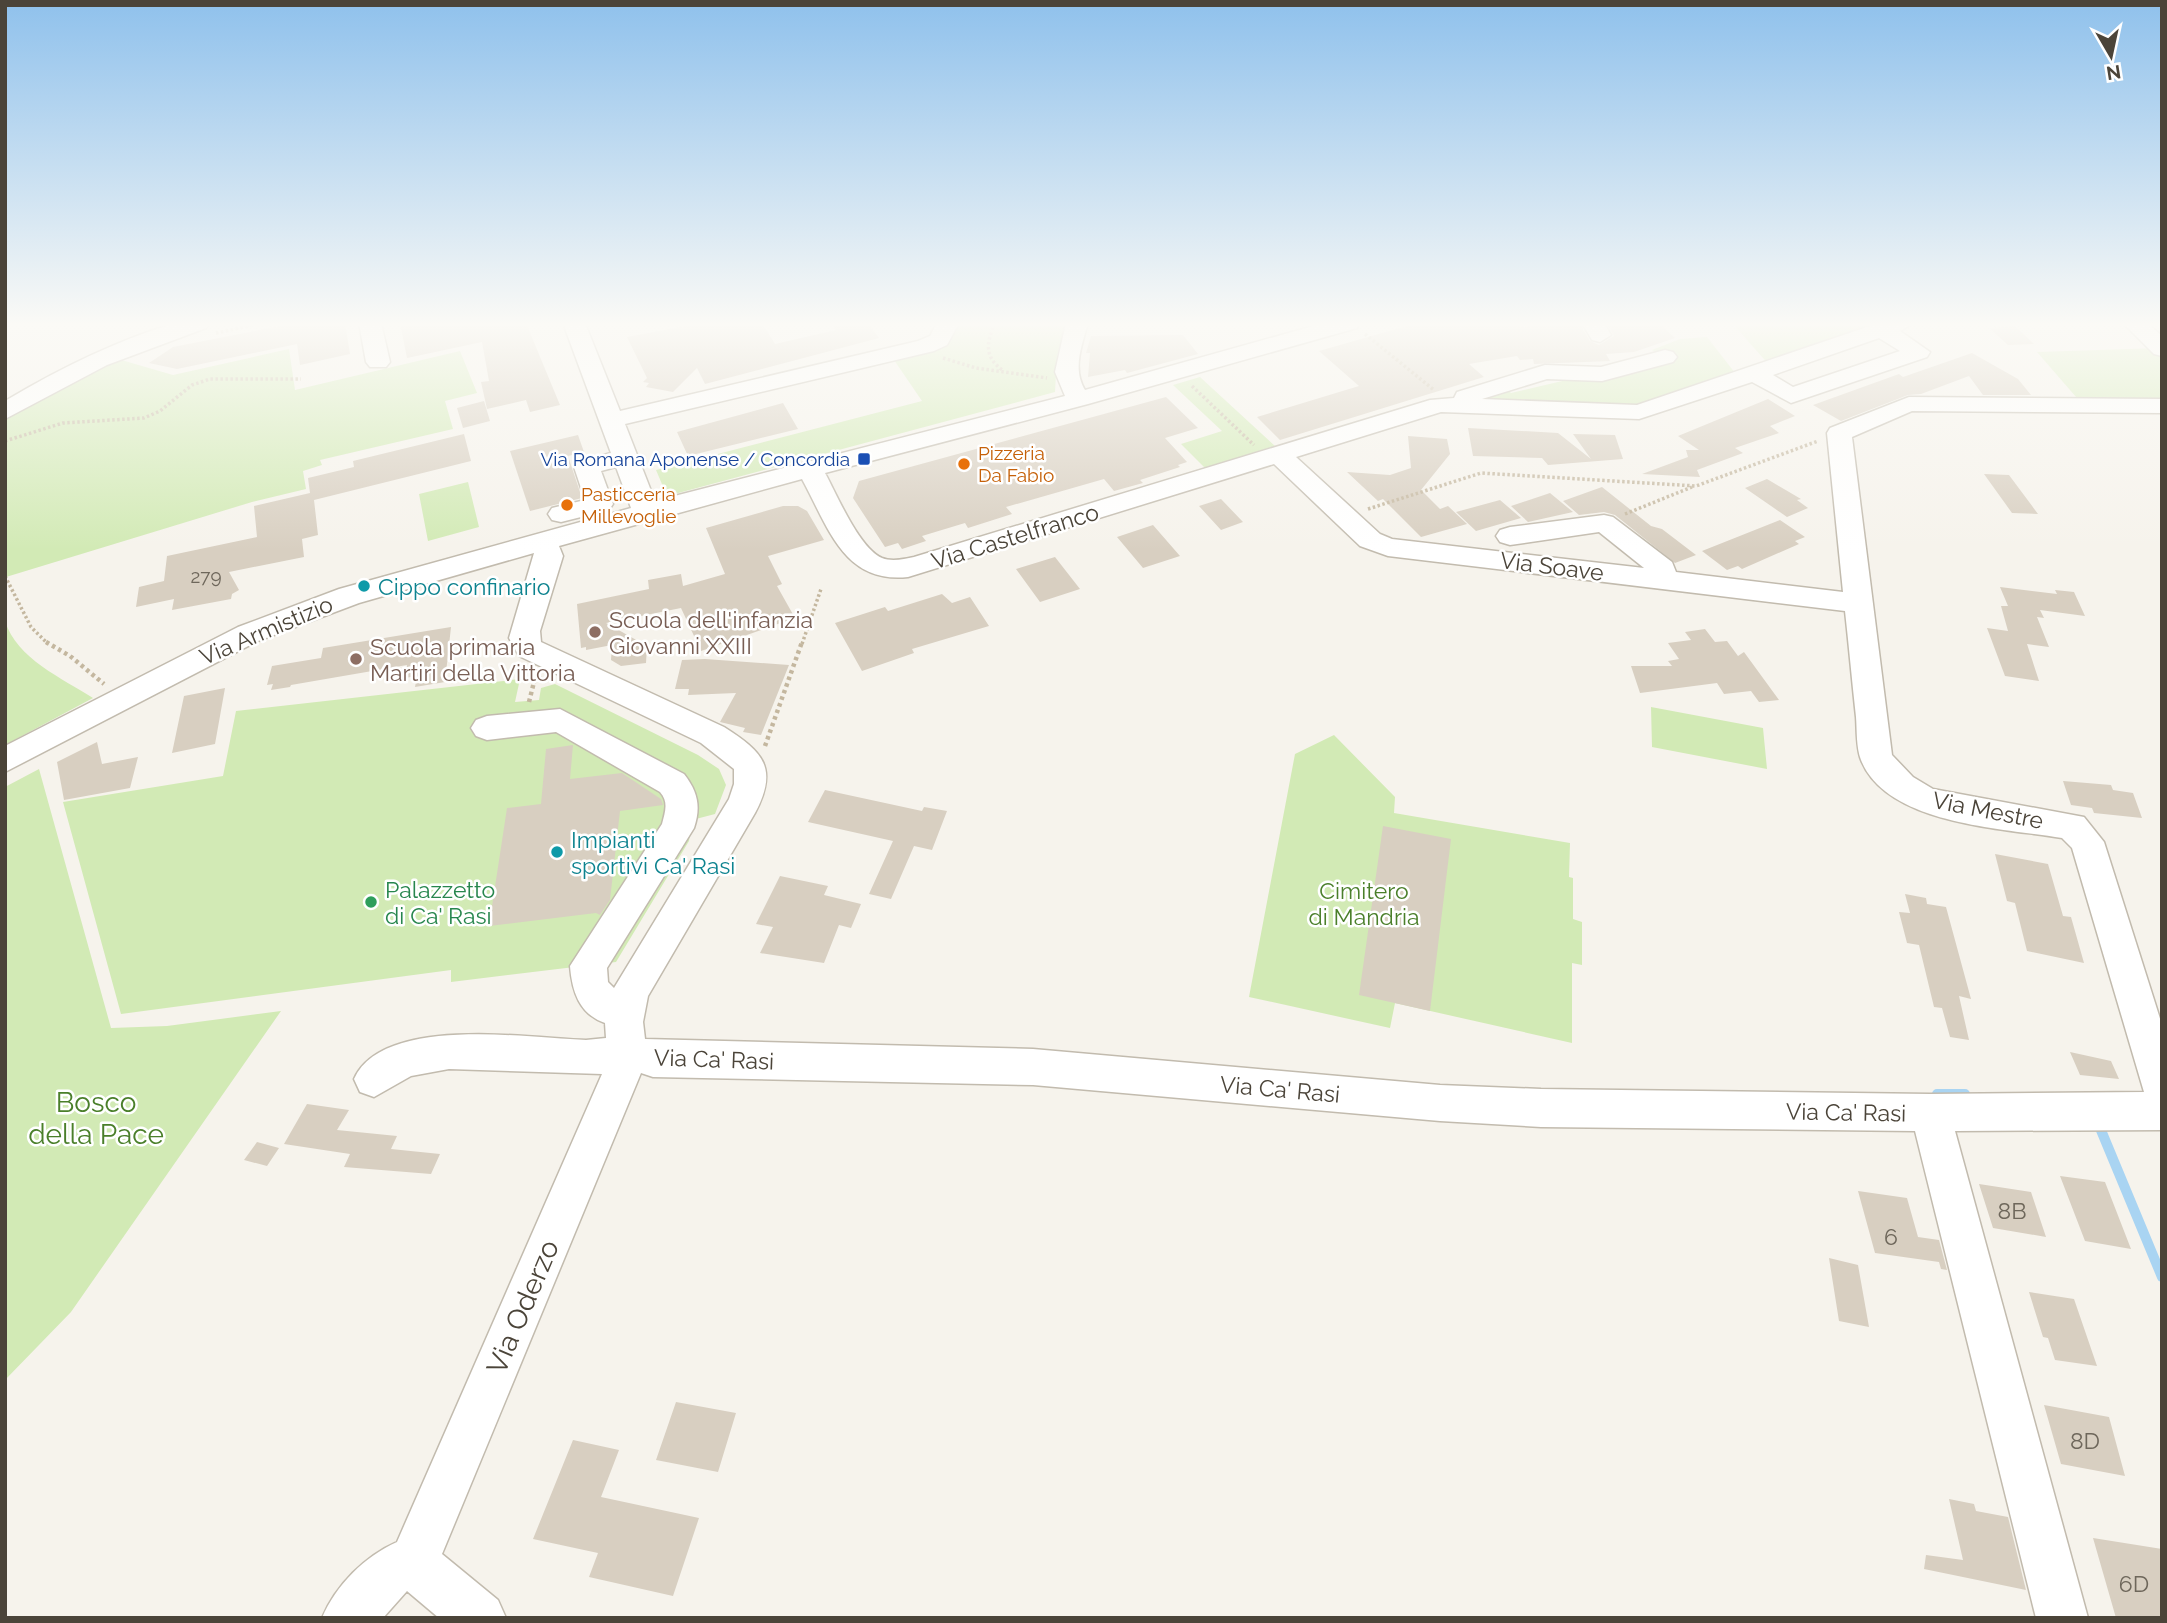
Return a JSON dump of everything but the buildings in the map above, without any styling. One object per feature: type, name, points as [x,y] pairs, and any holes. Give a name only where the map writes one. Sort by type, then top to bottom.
[{"type":"street","points":[[5,412],[28,399]]},
{"type":"street","points":[[605,399],[646,512]]},
{"type":"street","points":[[613,421],[705,399]]},
{"type":"street","name":"Via Armistizio","points":[[5,760],[142,686],[292,616],[349,596],[809,468],[1040,399]]},
{"type":"street","name":"Via Castelfranco","points":[[809,468],[855,550],[877,568],[897,570],[1458,399]]},
{"type":"street","name":"Via Castelfranco","points":[[1444,403],[1639,412],[1678,399]]},
{"type":"street","points":[[1900,399],[1909,404]]},
{"type":"street","points":[[1839,433],[1909,404],[2162,406]]},
{"type":"street","name":"Via Mestre","points":[[1839,433],[1876,758],[1891,776],[1912,794],[1935,802],[2072,827],[2087,842],[2162,1088]]},
{"type":"street","points":[[1273,455],[1344,516]]},
{"type":"street","points":[[626,457],[587,467],[600,504],[545,518],[545,540],[549,556],[524,638],[529,649],[554,663],[708,733],[748,762],[752,774],[750,790],[725,835],[631,991],[627,1033]]},
{"type":"street","name":"Via Soave","points":[[1344,516],[1402,565],[1605,589],[1604,572],[1860,603]]},
{"type":"street","points":[[1510,536],[1604,523],[1662,568],[1663,580]]},
{"type":"street","points":[[486,727],[560,720],[575,726],[672,783],[681,793],[684,809],[677,828],[588,966],[590,989],[609,1008],[627,1033]]},
{"type":"street","points":[[677,828],[692,828],[725,835]]},
{"type":"street","name":"Via Ca' Rasi","points":[[374,1079],[403,1060],[449,1052],[586,1058],[627,1033],[653,1059],[1033,1067],[1427,1102],[1541,1108],[1930,1113],[2162,1111]]},
{"type":"street","name":"Via Oderzo","points":[[415,1560],[627,1033]]},
{"type":"street","name":"Via Ca' Rasi","points":[[1930,1113],[2062,1618]]},
{"type":"street","points":[[348,1618],[392,1570],[415,1560],[429,1577],[480,1618]]},
{"type":"path","points":[[5,442],[44,427],[68,422],[121,421],[153,415],[172,399]]},
{"type":"path","points":[[1207,399],[1273,455]]},
{"type":"path","points":[[1439,399],[1444,403]]},
{"type":"path","points":[[1604,523],[1839,433]]},
{"type":"path","points":[[1344,516],[1481,473],[1696,486]]},
{"type":"path","points":[[5,576],[32,627],[47,643],[70,656],[112,691]]},
{"type":"path","points":[[748,762],[764,749],[821,589]]},
{"type":"path","points":[[524,724],[534,682],[554,663]]},
{"type":"green space","points":[[36,399],[454,399],[445,401],[453,429],[320,460],[322,465],[303,471],[306,489],[252,502],[6,577],[5,416]]},
{"type":"green space","points":[[920,399],[1030,399],[667,496],[656,470],[922,401]]},
{"type":"green space","points":[[1188,399],[1224,399],[1275,446],[1205,468],[1181,444],[1222,431]]},
{"type":"green space","points":[[1459,399],[1678,399],[1639,412],[1439,405]]},
{"type":"green space","points":[[2078,399],[2162,399],[2162,407],[2083,405]]},
{"type":"green space","points":[[468,482],[479,527],[428,541],[419,494]]},
{"type":"green space","points":[[5,621],[19,646],[30,657],[93,698],[5,745]]},
{"type":"green space","name":"Palazzetto di Ca' Rasi","points":[[520,679],[515,702],[539,700],[541,688],[555,684],[698,755],[719,769],[726,785],[715,814],[692,820],[689,841],[616,962],[451,982],[451,970],[121,1014],[63,802],[223,776],[236,711]]},
{"type":"green space","points":[[1651,707],[1763,728],[1767,769],[1652,747]]},
{"type":"green space","name":"Cimitero di Mandria","points":[[1334,735],[1395,797],[1394,813],[1570,843],[1569,877],[1573,878],[1573,919],[1582,922],[1582,965],[1572,963],[1572,1043],[1395,1003],[1390,1028],[1249,997],[1295,754]]},
{"type":"green space","name":"Bosco della Pace","points":[[39,769],[111,1028],[167,1026],[281,1011],[71,1312],[5,1380],[5,787]]},
{"type":"waterway","points":[[1937,1094],[1965,1094]]},
{"type":"waterway","points":[[2098,1123],[2162,1277]]},
{"type":"place","name":"Via Romana Aponense / Concordia","points":[[864,459]]},
{"type":"place","name":"Pizzeria Da Fabio","points":[[964,464]]},
{"type":"place","name":"Pasticceria Millevoglie","points":[[567,505]]},
{"type":"place","name":"Cippo confinario","points":[[364,586]]},
{"type":"place","name":"Scuola dell'infanzia Giovanni XXIII","points":[[595,632]]},
{"type":"place","name":"Scuola primaria Martiri della Vittoria","points":[[356,659]]},
{"type":"place","name":"Impianti sportivi Ca' Rasi","points":[[557,852]]},
{"type":"place","name":"Palazzetto di Ca' Rasi","points":[[371,902]]}]
